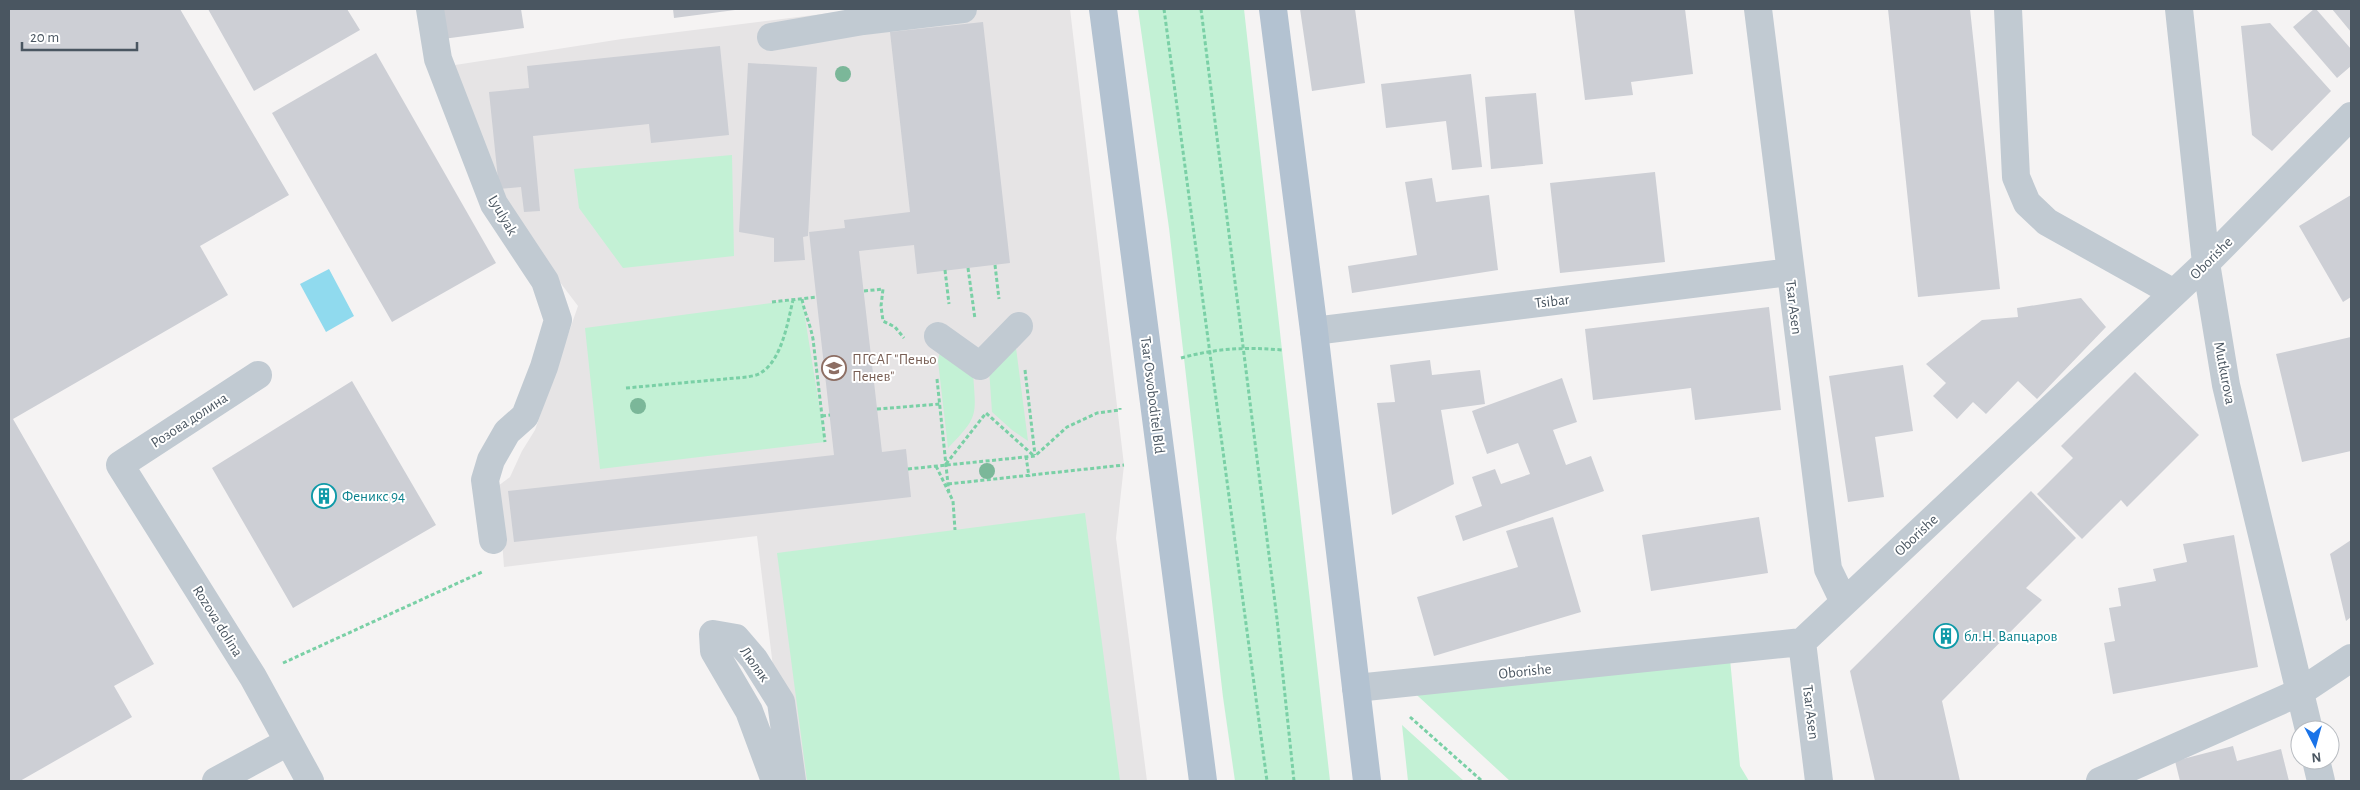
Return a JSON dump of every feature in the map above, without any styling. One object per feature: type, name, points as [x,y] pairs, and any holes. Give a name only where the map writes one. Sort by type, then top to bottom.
[{"type":"main road","name":"Tsar Osvoboditel Bld","points":[[1103,9],[1204,781]]},
{"type":"main road","points":[[1273,9],[1315,341],[1367,781]]},
{"type":"street","name":"Lyulyak","points":[[430,9],[438,59],[494,204],[545,281],[558,320],[544,367],[525,416],[507,432],[491,460],[485,480],[493,540]]},
{"type":"street","points":[[771,37],[863,22],[964,9]]},
{"type":"street","name":"Tsar Asen","points":[[1758,9],[1828,570],[1844,602]]},
{"type":"street","points":[[2008,9],[2016,177],[2027,203],[2047,222],[2174,293]]},
{"type":"street","name":"Mutkurova","points":[[2180,9],[2206,263],[2226,385],[2307,720]]},
{"type":"street","name":"Oborishe","points":[[1356,688],[1802,642],[2206,263],[2351,116]]},
{"type":"street","name":"Tsibar","points":[[1315,341],[1790,272]]},
{"type":"street","points":[[938,336],[980,366],[1019,326]]},
{"type":"street","name":"Розова долина","points":[[120,464],[258,375]]},
{"type":"street","name":"Rozova dolina","points":[[120,464],[253,677],[310,781]]},
{"type":"street","name":"Люляк","points":[[775,781],[750,711],[714,651],[713,634],[736,638],[754,659],[781,702],[792,781]]},
{"type":"street","name":"Tsar Asen","points":[[1802,642],[1819,781]]},
{"type":"street","points":[[2100,781],[2300,692],[2351,658]]},
{"type":"street","points":[[216,781],[288,742]]},
{"type":"path","points":[[1164,9],[1267,781]]},
{"type":"path","points":[[1201,9],[1277,619],[1294,781]]},
{"type":"path","points":[[968,268],[975,323]]},
{"type":"path","points":[[864,291],[883,289],[881,306],[883,321],[895,328],[908,344]]},
{"type":"path","points":[[772,302],[816,297]]},
{"type":"path","points":[[802,299],[805,318],[811,326],[825,442]]},
{"type":"path","points":[[626,388],[747,377],[762,372],[773,360],[784,338],[793,300]]},
{"type":"path","points":[[1019,326],[1035,456]]},
{"type":"path","points":[[938,336],[935,358],[949,494]]},
{"type":"path","points":[[1177,359],[1210,350],[1315,341]]},
{"type":"path","points":[[877,409],[940,404]]},
{"type":"path","points":[[908,469],[1035,456],[1067,427],[1097,413],[1111,410]]},
{"type":"path","points":[[946,464],[986,413],[1035,456]]},
{"type":"path","points":[[822,416],[830,416]]},
{"type":"path","points":[[1026,456],[1029,477]]},
{"type":"path","points":[[948,484],[1029,477],[1124,465]]},
{"type":"path","points":[[936,466],[953,501],[955,530]]},
{"type":"path","points":[[253,677],[488,569]]},
{"type":"path","points":[[1402,710],[1482,781]]},
{"type":"shaded area","name":"ПГСАГ \"Пеньо Пенев\"","points":[[862,9],[1070,9],[1124,465],[1116,538],[1147,781],[787,781],[757,536],[504,567],[498,486],[510,477],[522,451],[535,430],[578,306],[497,199],[455,65],[622,39]]},
{"type":"green space","points":[[1138,9],[1244,9],[1330,781],[1235,781],[1223,697],[1169,228]]},
{"type":"green space","points":[[732,155],[734,256],[623,268],[579,208],[574,169]]},
{"type":"green space","points":[[802,299],[825,442],[600,469],[585,328]]},
{"type":"green space","points":[[1015,340],[1028,441],[992,412],[989,369]]},
{"type":"green space","points":[[941,346],[973,373],[974,387],[975,407],[973,415],[965,429],[948,448],[938,361]]},
{"type":"green space","points":[[1085,513],[1120,781],[807,781],[777,553]]},
{"type":"green space","points":[[1729,648],[1740,766],[1749,781],[1510,781],[1406,685]]},
{"type":"green space","points":[[1402,725],[1464,781],[1408,781]]},
{"type":"water","points":[[329,269],[354,316],[326,332],[300,284]]},
{"type":"building","points":[[9,9],[180,9],[289,195],[200,246],[228,295],[13,419],[154,664],[114,686],[132,717],[20,781],[9,781]]},
{"type":"building","points":[[208,9],[347,9],[360,30],[254,91]]},
{"type":"building","points":[[439,9],[521,9],[524,28],[443,39]]},
{"type":"building","points":[[673,9],[735,9],[735,10],[674,18]]},
{"type":"building","points":[[1300,9],[1355,9],[1365,83],[1312,91]]},
{"type":"building","points":[[1574,9],[1685,9],[1693,74],[1631,82],[1633,95],[1585,100]]},
{"type":"building","points":[[1888,9],[1970,9],[2000,289],[1918,297]]},
{"type":"building","points":[[2314,9],[2351,49],[2351,66],[2337,78],[2293,27]]},
{"type":"building","points":[[2332,9],[2351,9],[2351,32]]},
{"type":"building","points":[[983,22],[1010,263],[917,274],[914,245],[859,251],[882,452],[906,449],[911,497],[514,542],[508,491],[834,455],[809,232],[845,228],[844,220],[910,212],[890,32]]},
{"type":"building","points":[[2270,23],[2331,91],[2272,151],[2252,135],[2241,26]]},
{"type":"building","points":[[720,46],[729,135],[651,143],[649,124],[533,136],[540,211],[524,212],[521,187],[499,189],[489,92],[529,88],[527,66]]},
{"type":"building","points":[[376,53],[496,263],[392,322],[272,113]]},
{"type":"building","points":[[748,63],[817,67],[808,236],[803,237],[805,260],[774,262],[774,238],[739,232]]},
{"type":"building","points":[[1471,74],[1482,167],[1452,170],[1446,121],[1386,128],[1381,84]]},
{"type":"building","points":[[1536,93],[1543,164],[1491,169],[1485,97]]},
{"type":"building","points":[[1655,172],[1665,262],[1560,273],[1550,183]]},
{"type":"building","points":[[1432,178],[1436,202],[1489,195],[1498,270],[1352,293],[1348,266],[1417,255],[1405,182]]},
{"type":"building","points":[[2351,195],[2351,297],[2343,302],[2299,226]]},
{"type":"building","points":[[2081,298],[2106,327],[2037,399],[2018,381],[1986,414],[1973,402],[1957,419],[1933,396],[1946,383],[1926,364],[1982,320],[2018,317],[2017,308]]},
{"type":"building","points":[[1769,307],[1781,410],[1695,420],[1691,388],[1593,400],[1585,329]]},
{"type":"building","points":[[2351,337],[2351,451],[2302,462],[2276,354]]},
{"type":"building","points":[[1430,360],[1432,375],[1480,370],[1485,404],[1441,410],[1454,484],[1392,515],[1377,403],[1395,402],[1390,365]]},
{"type":"building","points":[[1903,365],[1913,431],[1875,437],[1884,497],[1848,502],[1829,376]]},
{"type":"building","points":[[2135,372],[2199,435],[2127,507],[2121,500],[2082,539],[2037,494],[2073,458],[2061,446]]},
{"type":"building","points":[[1562,378],[1577,422],[1553,430],[1566,465],[1591,456],[1604,491],[1463,541],[1455,516],[1482,506],[1472,477],[1495,469],[1501,484],[1530,474],[1518,443],[1487,454],[1472,411]]},
{"type":"building","name":"Феникс 94","points":[[352,381],[436,525],[293,608],[212,468]]},
{"type":"building","name":"бл.Н. Вапцаров","points":[[2031,491],[2076,538],[2026,588],[2042,600],[1942,701],[1960,781],[1875,781],[1850,671]]},
{"type":"building","points":[[1553,517],[1581,612],[1434,656],[1417,597],[1518,567],[1506,531]]},
{"type":"building","points":[[1759,517],[1768,573],[1651,591],[1642,535]]},
{"type":"building","points":[[2234,535],[2258,667],[2113,694],[2104,643],[2115,641],[2109,608],[2121,606],[2118,588],[2156,581],[2153,569],[2187,562],[2183,544]]},
{"type":"building","points":[[2351,540],[2351,617],[2346,621],[2330,554]]},
{"type":"building","points":[[2233,746],[2237,761],[2281,749],[2289,781],[2180,781],[2175,761]]},
{"type":"place","name":"ПГСАГ \"Пеньо Пенев\"","points":[[834,368]]},
{"type":"place","name":"Феникс 94","points":[[324,496]]},
{"type":"place","name":"бл.Н. Вапцаров","points":[[1946,636]]}]
